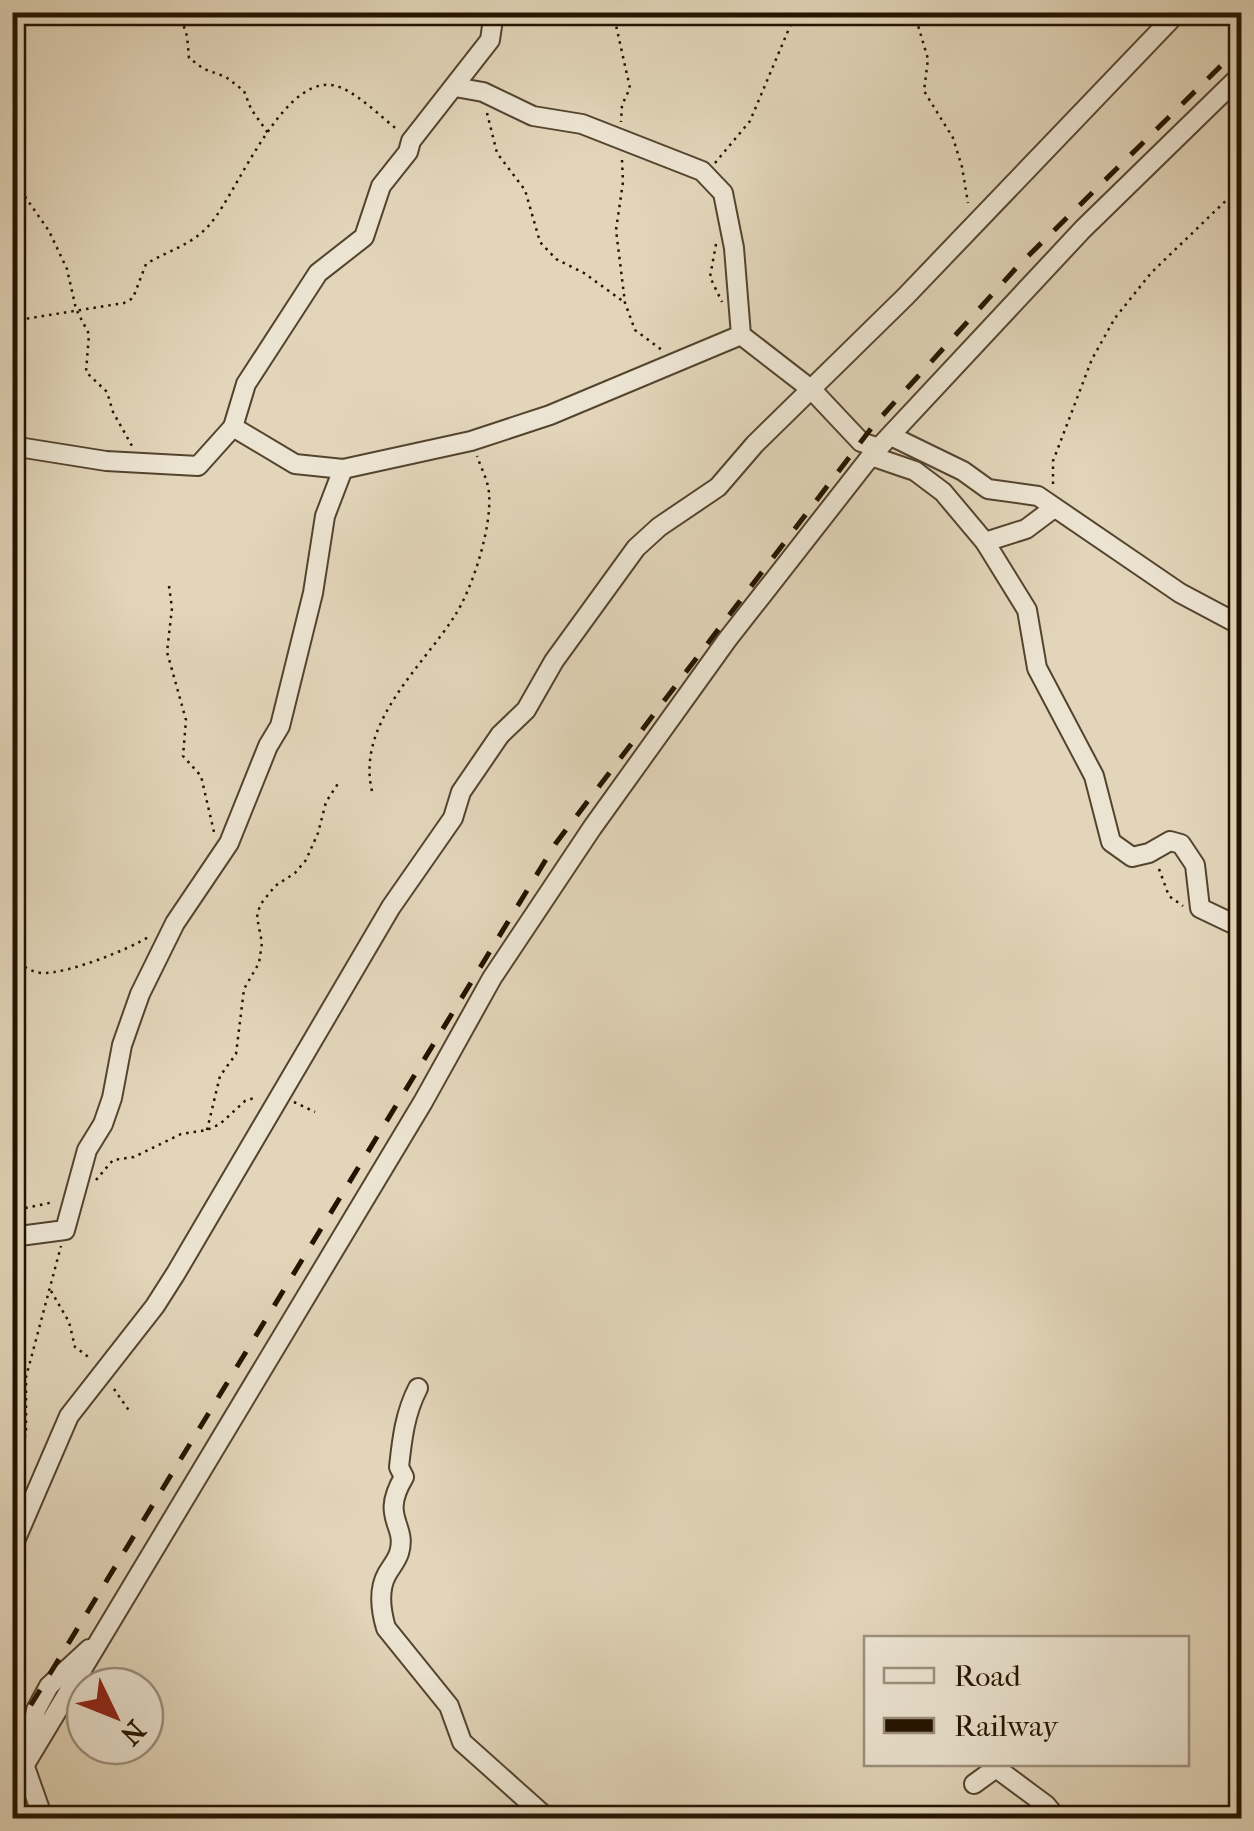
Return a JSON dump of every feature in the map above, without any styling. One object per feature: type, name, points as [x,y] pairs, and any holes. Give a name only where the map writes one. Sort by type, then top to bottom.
[{"type":"street","points":[[12,446],[138,463],[198,466],[233,427],[246,384],[318,273],[364,238],[381,186],[490,40],[494,12]]},
{"type":"street","points":[[16,1540],[69,1416],[155,1306],[391,906],[453,818],[461,792],[500,735],[526,710],[554,661],[636,548],[718,486],[1178,12]]},
{"type":"street","points":[[12,1786],[423,1102],[492,978],[592,828],[716,656],[880,447],[1083,229],[1242,74]]},
{"type":"street","points":[[455,87],[482,92],[533,116],[582,124],[702,172],[724,193],[734,248],[741,335],[812,390],[861,442],[962,470],[984,487],[1032,494],[1180,593],[1242,626]]},
{"type":"street","points":[[233,427],[296,464],[343,469],[471,441],[550,415],[741,335]]},
{"type":"street","points":[[880,447],[943,492],[985,542],[1027,610],[1036,668],[1094,776],[1111,842],[1132,856],[1170,841],[1185,847],[1195,864],[1200,908],[1242,928]]},
{"type":"street","points":[[12,1237],[65,1230],[87,1150],[103,1124],[122,1045],[140,994],[176,923],[229,844],[268,746],[280,726],[313,593],[325,516],[343,469]]},
{"type":"street","points":[[985,542],[1026,529],[1054,508]]},
{"type":"street","points":[[418,1388],[404,1415],[399,1468],[404,1478],[392,1505],[400,1552],[383,1581],[381,1600],[386,1628],[448,1706],[467,1747],[546,1818]]},
{"type":"street","points":[[25,1767],[43,1818]]},
{"type":"street","points":[[974,1784],[996,1768],[1046,1805],[1057,1818]]},
{"type":"path","points":[[180,12],[189,58],[226,77],[244,92],[268,134]]},
{"type":"path","points":[[613,12],[630,88],[622,104],[623,182],[616,230],[625,303],[635,330],[684,360]]},
{"type":"path","points":[[712,181],[718,157],[750,122],[796,12]]},
{"type":"path","points":[[914,12],[928,59],[924,91],[953,138],[969,207]]},
{"type":"path","points":[[12,50],[12,56]]},
{"type":"path","points":[[12,321],[134,298],[146,264],[184,248],[211,224],[268,134],[292,100],[305,90],[334,85],[345,89],[411,141]]},
{"type":"path","points":[[482,92],[497,153],[526,190],[540,242],[556,259],[584,273],[625,303]]},
{"type":"path","points":[[12,178],[59,250],[76,309],[89,334],[86,372],[107,392],[138,463]]},
{"type":"path","points":[[1054,508],[1053,461],[1092,359],[1115,318],[1151,273],[1242,184]]},
{"type":"path","points":[[717,241],[710,278],[727,309]]},
{"type":"path","points":[[372,791],[368,762],[376,737],[404,681],[456,615],[477,563],[490,506],[488,487],[471,441]]},
{"type":"path","points":[[170,586],[167,652],[186,720],[183,756],[201,776],[214,832]]},
{"type":"path","points":[[207,1130],[220,1076],[236,1054],[244,990],[259,963],[260,905],[275,886],[306,860],[326,802],[339,782]]},
{"type":"path","points":[[1144,854],[1158,866],[1169,896],[1183,906],[1200,908]]},
{"type":"path","points":[[12,958],[30,970],[46,973],[113,956],[176,923]]},
{"type":"path","points":[[12,1201],[25,1208],[74,1194],[96,1181],[114,1160],[134,1157],[181,1134],[207,1130],[220,1124],[245,1101],[280,1098],[315,1112]]},
{"type":"path","points":[[14,1500],[26,1431],[26,1376],[65,1230]]},
{"type":"path","points":[[50,1290],[68,1322],[75,1346],[104,1372],[130,1412]]},
{"type":"path","points":[[12,1652],[24,1628],[16,1584],[22,1556],[16,1540]]},
{"type":"railway","points":[[12,1736],[556,843],[873,426],[1018,266],[1242,45]]}]
